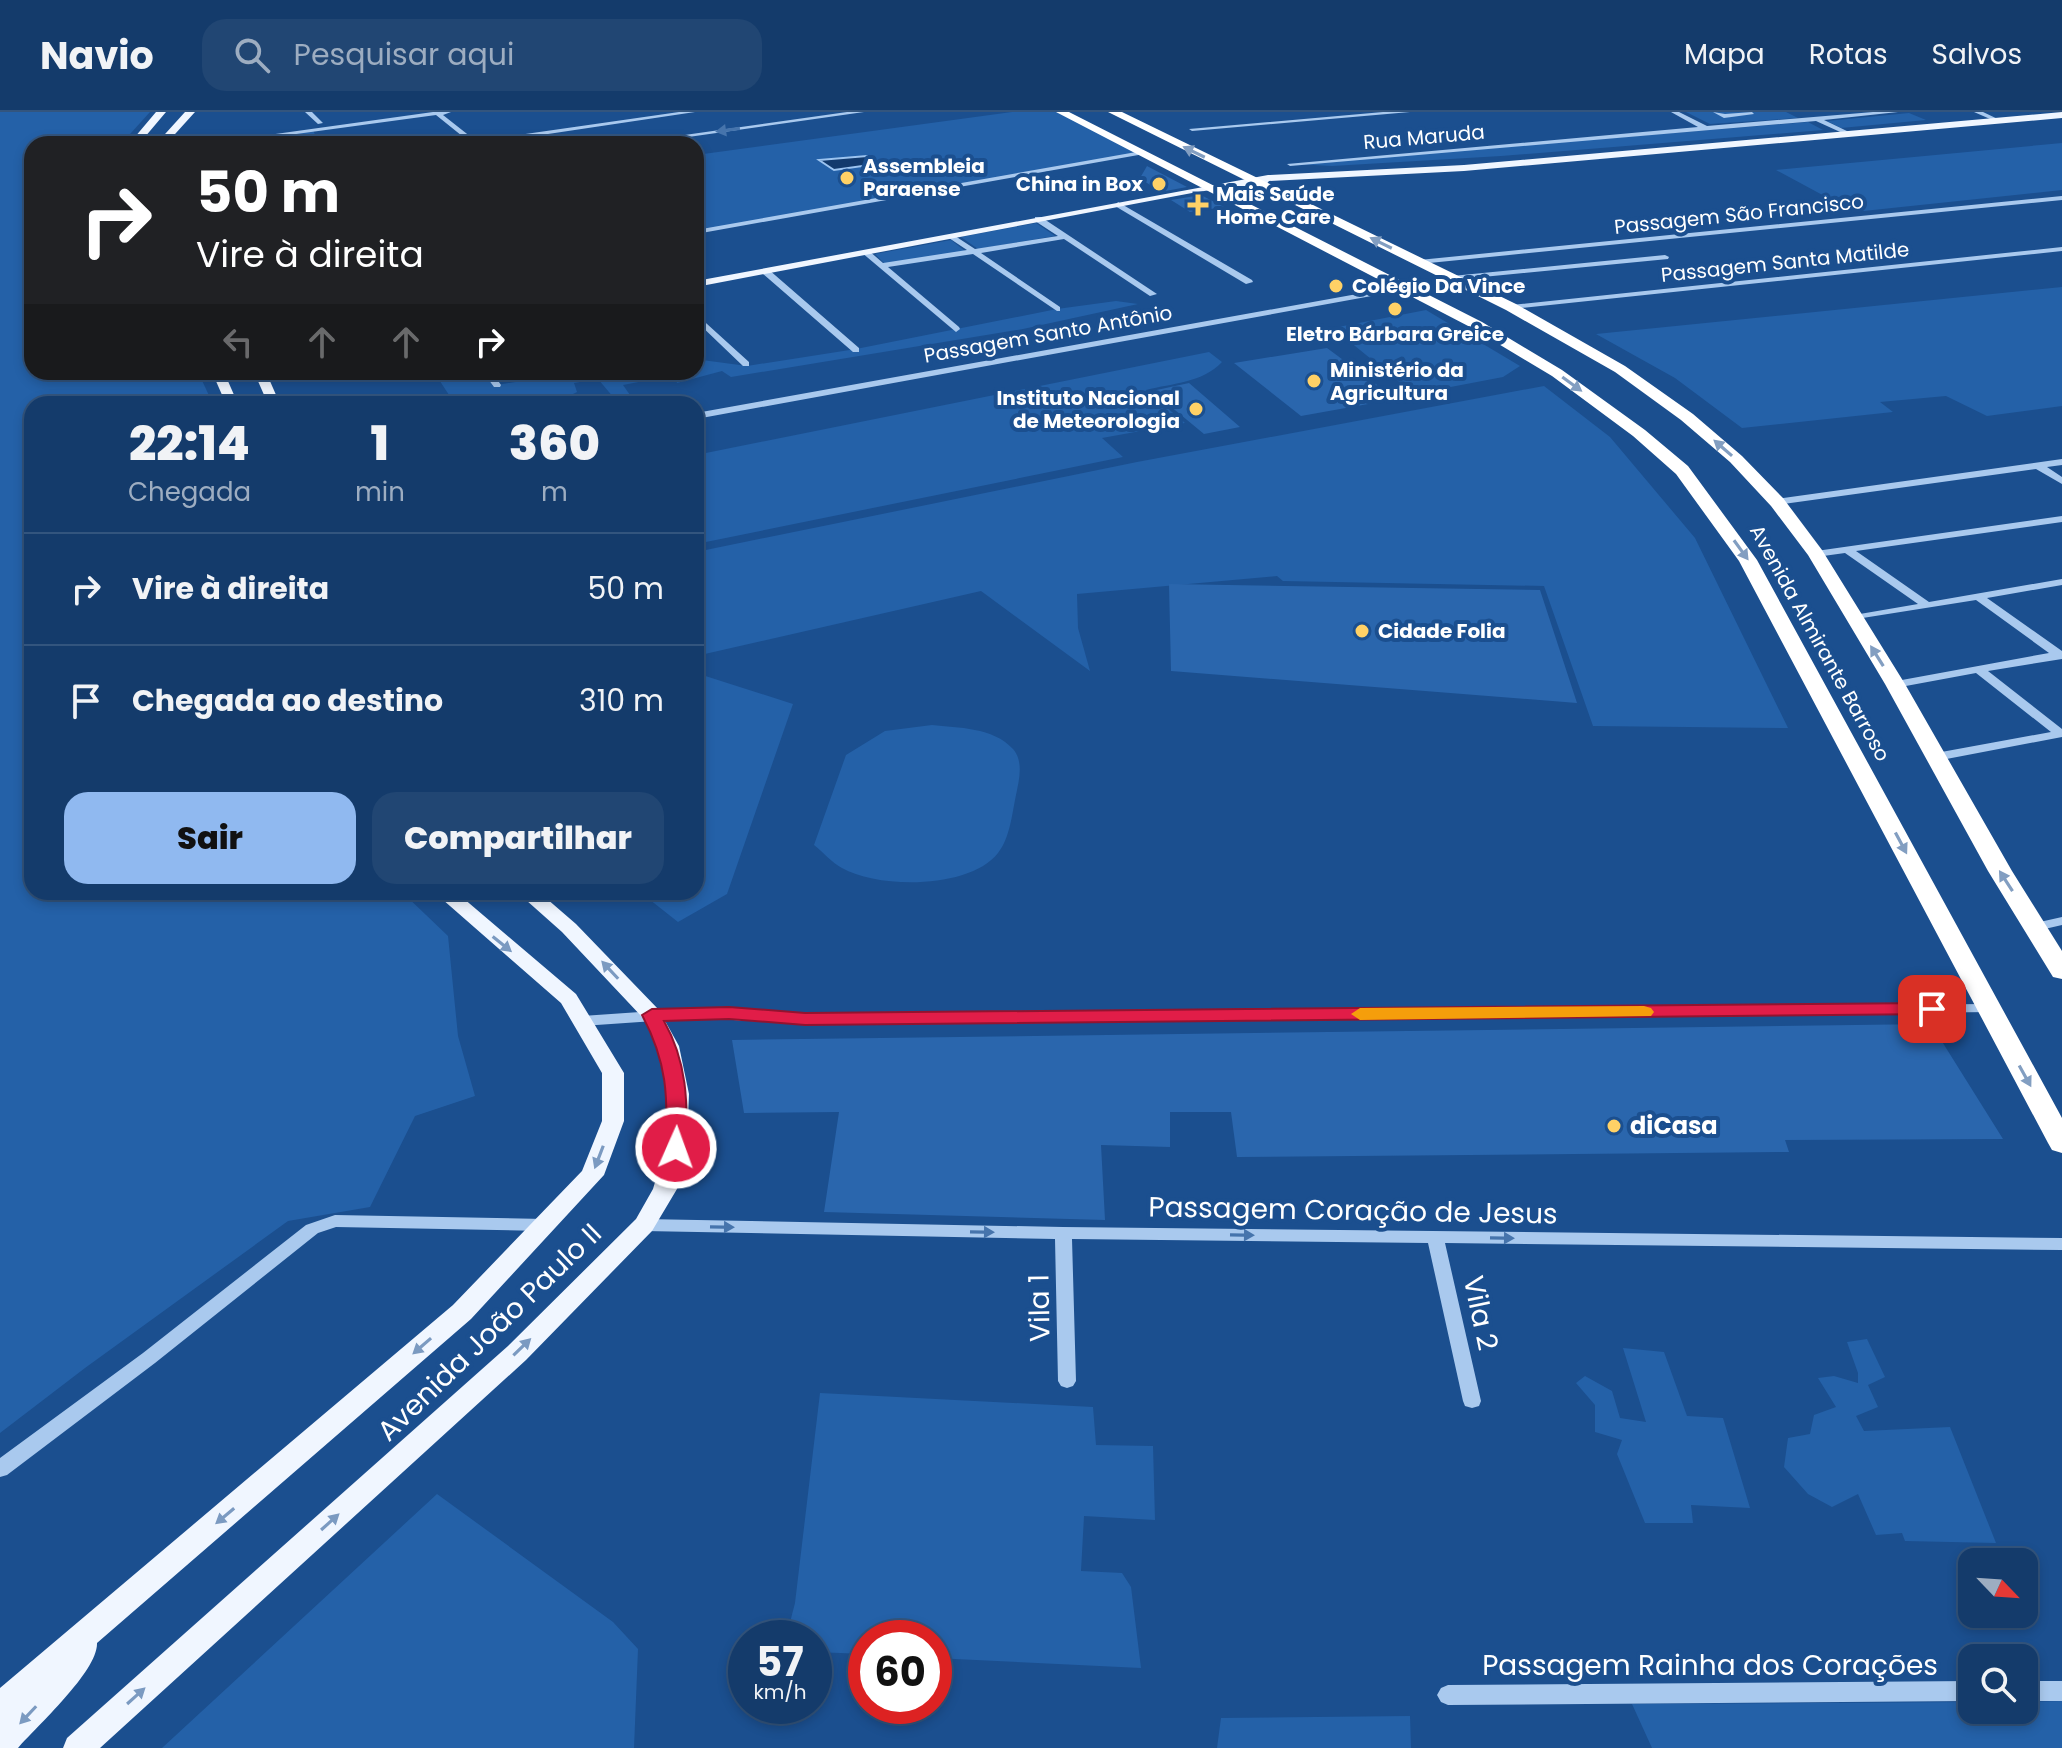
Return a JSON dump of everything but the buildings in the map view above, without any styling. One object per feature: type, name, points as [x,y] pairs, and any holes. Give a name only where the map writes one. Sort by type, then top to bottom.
[{"type":"highway","name":"Avenida Almirante Barroso","points":[[1061,112],[1407,287],[1557,373],[1639,433],[1682,470],[1748,560],[2062,1143]]},
{"type":"highway","name":"Avenida Almirante Barroso","points":[[1113,112],[1511,307],[1620,369],[1687,417],[1736,459],[1777,502],[1816,554],[1895,684],[2000,871],[2062,971]]},
{"type":"main road","points":[[141,136],[161,112]]},
{"type":"main road","points":[[168,136],[190,112]]},
{"type":"main road","points":[[704,282],[1208,187],[1254,182],[1321,182],[2062,115]]},
{"type":"main road","name":"Avenida João Paulo II","points":[[0,1707],[462,1312],[592,1175],[613,1121],[613,1073],[569,999],[453,900]]},
{"type":"main road","name":"Avenida João Paulo II","points":[[78,1748],[517,1353],[644,1225],[665,1189],[676,1148],[678,1094],[668,1046],[652,1015],[569,928],[536,900]]},
{"type":"main road","points":[[0,1745],[77,1660],[83,1647],[81,1639]]},
{"type":"street","points":[[308,112],[320,123]]},
{"type":"street","points":[[266,136],[448,112]]},
{"type":"street","points":[[525,136],[692,112]]},
{"type":"street","points":[[683,136],[861,112]]},
{"type":"street","points":[[1192,129],[1407,112]]},
{"type":"street","points":[[1674,112],[1707,129]]},
{"type":"street","points":[[1716,112],[1724,116],[1751,114],[1747,112]]},
{"type":"street","points":[[1802,112],[1849,134]]},
{"type":"street","name":"Rua Maruda","points":[[1290,164],[1895,112]]},
{"type":"street","points":[[1977,112],[1999,121]]},
{"type":"street","points":[[436,113],[467,136]]},
{"type":"street","points":[[704,231],[1142,153]]},
{"type":"street","name":"Passagem São Francisco","points":[[1419,262],[2062,198]]},
{"type":"street","points":[[1118,204],[1249,282]]},
{"type":"street","points":[[1038,219],[1153,294]]},
{"type":"street","points":[[952,236],[1057,309]]},
{"type":"street","points":[[882,266],[1064,237]]},
{"type":"street","name":"Passagem Santa Matilde","points":[[1511,307],[2062,249]]},
{"type":"street","points":[[865,252],[956,329]]},
{"type":"street","points":[[1452,278],[1665,257]]},
{"type":"street","points":[[765,271],[856,350]]},
{"type":"street","name":"Passagem Santo Antônio","points":[[704,415],[1407,287]]},
{"type":"street","points":[[704,324],[746,364]]},
{"type":"street","points":[[493,380],[497,385]]},
{"type":"street","points":[[1777,502],[2062,462]]},
{"type":"street","points":[[2039,466],[2062,481]]},
{"type":"street","points":[[1816,554],[2062,519]]},
{"type":"street","points":[[1847,550],[1927,605]]},
{"type":"street","points":[[1854,618],[2062,582]]},
{"type":"street","points":[[1977,596],[2061,655]]},
{"type":"street","points":[[1895,684],[2061,655]]},
{"type":"street","points":[[1980,670],[2061,733]]},
{"type":"street","points":[[1936,757],[2061,733]]},
{"type":"street","points":[[2036,927],[2062,921]]},
{"type":"street","points":[[582,1021],[729,1013],[821,1019],[1988,1009]]},
{"type":"street","points":[[0,1469],[149,1358],[312,1229],[335,1221],[545,1225]]},
{"type":"street","name":"Passagem Coração de Jesus","points":[[644,1225],[2062,1244]]},
{"type":"street","name":"Vila 1","points":[[1063,1233],[1067,1381]]},
{"type":"street","name":"Vila 2","points":[[1435,1237],[1472,1401]]},
{"type":"street","name":"Passagem Rainha dos Corações","points":[[1448,1695],[1958,1691]]},
{"type":"street","points":[[2038,1691],[2062,1691]]},
{"type":"shaded area","points":[[0,112],[150,112],[128,136],[24,136],[24,380],[202,380],[209,396],[24,396],[24,900],[410,900],[448,936],[458,1036],[475,1096],[415,1116],[370,1207],[288,1221],[0,1433]]},
{"type":"shaded area","name":"Assembleia Paraense","points":[[1012,112],[1066,112],[1143,152],[704,231],[704,154]]},
{"type":"shaded area","points":[[1686,112],[1786,112],[1798,118],[1710,124]]},
{"type":"shaded area","points":[[1909,113],[1926,120],[1841,128],[1827,121]]},
{"type":"shaded area","points":[[1808,122],[1823,130],[1501,156],[1332,166],[1295,164]]},
{"type":"shaded area","points":[[313,130],[316,136],[270,136]]},
{"type":"shaded area","points":[[2062,143],[2062,190],[1854,212],[1776,170]]},
{"type":"shaded area","points":[[867,156],[888,170],[868,173],[862,166],[834,170],[819,160]]},
{"type":"shaded area","points":[[1036,223],[1055,236],[978,249],[961,237]]},
{"type":"shaded area","points":[[951,240],[965,251],[885,264],[875,254]]},
{"type":"shaded area","points":[[2062,287],[2062,406],[1987,416],[1946,396],[1880,402],[1893,412],[1742,428],[1675,378],[1596,334]]},
{"type":"shaded area","points":[[1116,301],[1138,304],[1023,329],[731,377],[722,371],[704,376],[704,360],[747,366],[856,349],[1057,309]]},
{"type":"shaded area","points":[[1426,310],[1520,366],[1503,377],[1414,394],[1333,328]]},
{"type":"shaded area","points":[[1209,352],[1222,362],[1205,374],[1187,381],[1146,390],[1185,423],[1102,438],[1123,457],[704,542],[704,453]]},
{"type":"shaded area","points":[[439,380],[493,380],[497,385],[527,380],[592,380],[574,383],[577,392],[569,396],[450,396]]},
{"type":"shaded area","points":[[599,380],[649,380],[623,385],[630,395],[612,396]]},
{"type":"shaded area","points":[[1544,386],[1610,437],[1695,538],[1788,728],[1593,726],[1544,586],[1283,581],[1277,576],[1077,594],[1078,628],[1090,671],[981,591],[704,654],[704,550],[1137,462]]},
{"type":"shaded area","points":[[704,676],[793,704],[727,894],[678,922],[650,900],[704,900]]},
{"type":"shaded area","points":[[932,725],[964,728],[996,736],[1016,754],[1020,765],[1018,783],[1010,826],[998,853],[985,865],[967,873],[923,882],[878,880],[838,866],[814,845],[846,755],[885,731]]},
{"type":"shaded area","points":[[1867,1339],[1885,1377],[1868,1385],[1878,1407],[1856,1416],[1864,1431],[1950,1427],[1996,1543],[1905,1541],[1902,1533],[1876,1535],[1858,1494],[1832,1507],[1808,1494],[1784,1467],[1788,1438],[1810,1434],[1814,1415],[1836,1407],[1818,1378],[1834,1376],[1858,1383],[1858,1373],[1847,1342]]},
{"type":"shaded area","points":[[1623,1348],[1664,1352],[1687,1416],[1723,1418],[1750,1508],[1691,1505],[1693,1523],[1645,1523],[1617,1454],[1622,1440],[1595,1432],[1595,1405],[1576,1383],[1585,1376],[1612,1391],[1620,1418],[1646,1422]]},
{"type":"shaded area","points":[[820,1393],[1093,1407],[1096,1445],[1153,1446],[1155,1520],[1084,1516],[1081,1571],[1122,1573],[1131,1587],[1141,1668],[952,1659],[952,1620],[848,1620],[848,1653],[832,1653],[832,1620],[791,1620]]},
{"type":"shaded area","points":[[437,1494],[613,1622],[638,1649],[634,1748],[162,1748]]},
{"type":"shaded area","points":[[2062,1701],[2062,1748],[1652,1748],[1632,1704],[1958,1702],[1958,1724],[2038,1724],[2038,1702]]},
{"type":"shaded area","points":[[1410,1716],[1411,1748],[1217,1748],[1221,1718]]},
{"type":"slow traffic","points":[[1360,1014],[1644,1012]]},
{"type":"place","name":"Assembleia Paraense","points":[[847,178]]},
{"type":"place","name":"China in Box","points":[[1159,184]]},
{"type":"place","name":"Mais Saúde Home Care","points":[[1198,205]]},
{"type":"place","name":"Colégio Da Vince","points":[[1336,286]]},
{"type":"place","name":"Eletro Bárbara Greice","points":[[1395,309]]},
{"type":"place","name":"Ministério da Agricultura","points":[[1314,381]]},
{"type":"place","name":"Instituto Nacional de Meteorologia","points":[[1196,409]]},
{"type":"place","name":"Cidade Folia","points":[[1362,631]]},
{"type":"place","name":"diCasa","points":[[1614,1126]]},
{"type":"route","points":[[676,1148],[678,1094],[668,1046],[652,1015],[729,1013],[805,1019],[1932,1009]]}]
